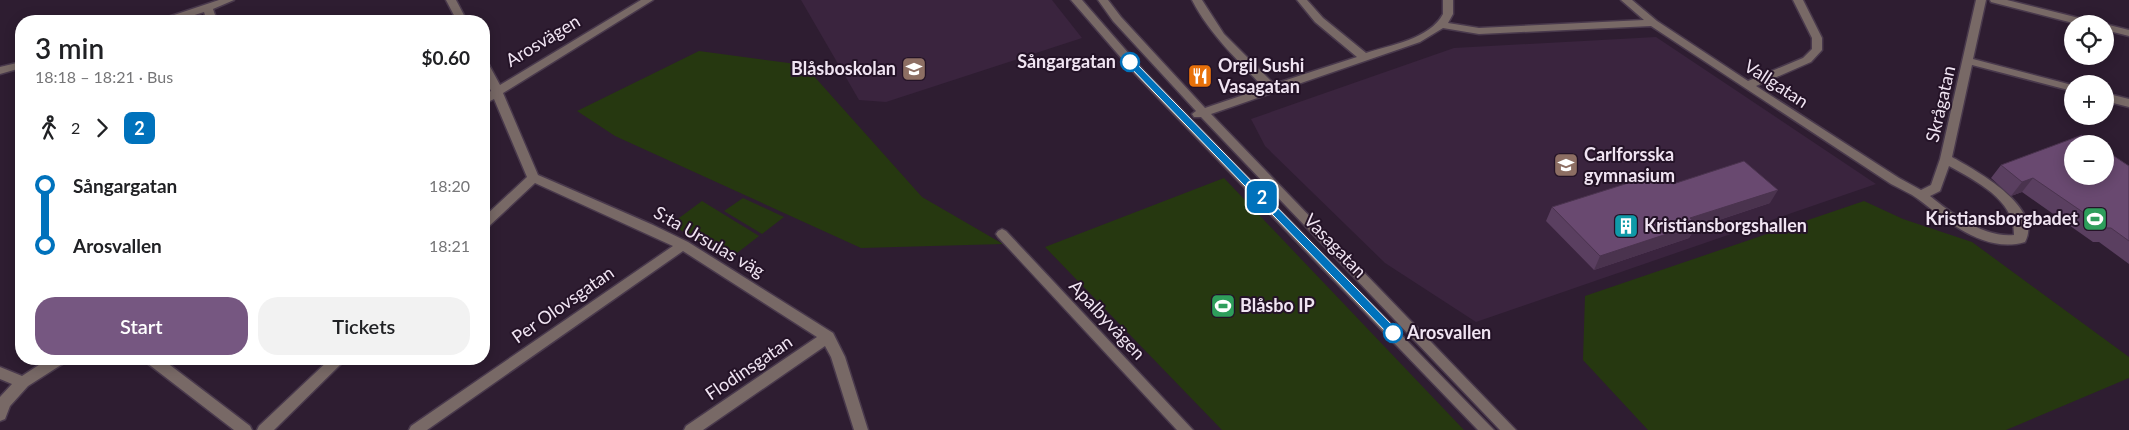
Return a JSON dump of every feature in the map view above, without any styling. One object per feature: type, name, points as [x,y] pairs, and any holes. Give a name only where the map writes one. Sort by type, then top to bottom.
[{"type":"street","points":[[184,15],[228,0]]},
{"type":"street","points":[[451,0],[459,15]]},
{"type":"street","name":"Arosvägen","points":[[490,96],[648,0]]},
{"type":"street","name":"Vasagatan","points":[[1076,0],[1140,73],[1487,430]]},
{"type":"street","name":"Vasagatan","points":[[1103,0],[1117,19],[1203,112],[1509,430]]},
{"type":"street","points":[[1197,0],[1200,8],[1218,31],[1272,89]]},
{"type":"street","points":[[1302,0],[1319,20],[1365,58]]},
{"type":"street","points":[[1185,118],[1365,58],[1434,32],[1442,24],[1450,7],[1448,0]]},
{"type":"street","name":"Vallgatan","points":[[1626,0],[1653,22],[1747,86],[1916,193],[1936,209],[1986,236],[1999,240],[2020,239],[2022,230],[2019,216],[2014,206],[1946,159]]},
{"type":"street","points":[[1747,86],[1807,60],[1817,50],[1817,38],[1798,0]]},
{"type":"street","name":"Skrågatan","points":[[1916,193],[1936,188],[1946,159],[1981,0]]},
{"type":"street","points":[[1995,0],[2064,17]]},
{"type":"street","points":[[207,7],[210,15]]},
{"type":"street","points":[[1442,24],[1479,31],[1653,22]]},
{"type":"street","points":[[2114,29],[2129,33]]},
{"type":"street","points":[[1968,61],[2064,86]]},
{"type":"street","points":[[0,71],[15,67]]},
{"type":"street","points":[[490,76],[498,91],[533,178],[490,218]]},
{"type":"street","points":[[2114,99],[2129,103]]},
{"type":"street","name":"S:ta Ursulas väg","points":[[533,178],[649,228],[683,245],[828,337]]},
{"type":"street","name":"Apalbyvägen","points":[[1002,234],[1186,430]]},
{"type":"street","name":"Per Olovsgatan","points":[[416,430],[683,245]]},
{"type":"street","points":[[828,337],[838,357],[861,430]]},
{"type":"street","name":"Flodinsgatan","points":[[691,430],[828,337]]},
{"type":"street","points":[[0,415],[3,403],[23,382],[50,365]]},
{"type":"street","points":[[160,365],[245,430]]},
{"type":"street","points":[[264,430],[334,365]]},
{"type":"street","points":[[0,373],[23,382]]},
{"type":"shaded area","name":"Blåsboskolan","points":[[801,0],[1052,0],[1082,38],[886,102],[859,100]]},
{"type":"shaded area","name":"Carlforsska gymnasium","points":[[1656,37],[1876,184],[1476,322],[1385,263],[1265,146],[1251,119],[1454,48]]},
{"type":"green space","points":[[699,51],[804,65],[922,197],[1003,244],[861,248],[615,136],[577,111]]},
{"type":"green space","name":"Blåsbo IP","points":[[1224,178],[1464,430],[1222,430],[1045,247]]},
{"type":"green space","points":[[743,198],[784,217],[762,234],[724,211]]},
{"type":"green space","points":[[702,201],[759,236],[728,260],[671,224]]},
{"type":"green space","points":[[1864,201],[1903,219],[1972,242],[2129,357],[2129,378],[2006,430],[1648,430],[1583,360],[1585,296]]},
{"type":"building","points":[[2064,142],[2064,185],[2114,185],[2114,156],[2129,166],[2129,241],[2111,228],[2106,228],[2033,178],[2022,182],[2001,165]]},
{"type":"building","name":"Kristiansborgshallen","points":[[1744,161],[1778,190],[1690,218],[1697,224],[1600,256],[1552,207],[1660,173],[1673,184]]},
{"type":"bus line","name":"2","points":[[1130,62],[1393,333]]},
{"type":"place","name":"Sångargatan","points":[[1130,62]]},
{"type":"place","name":"Blåsboskolan","points":[[914,69]]},
{"type":"place","name":"Orgil Sushi Vasagatan","points":[[1200,76]]},
{"type":"place","name":"Carlforsska gymnasium","points":[[1566,165]]},
{"type":"place","name":"Kristiansborgbadet","points":[[2095,219]]},
{"type":"place","name":"Kristiansborgshallen","points":[[1626,226]]},
{"type":"place","name":"Blåsbo IP","points":[[1223,306]]},
{"type":"place","name":"Arosvallen","points":[[1393,333]]}]
